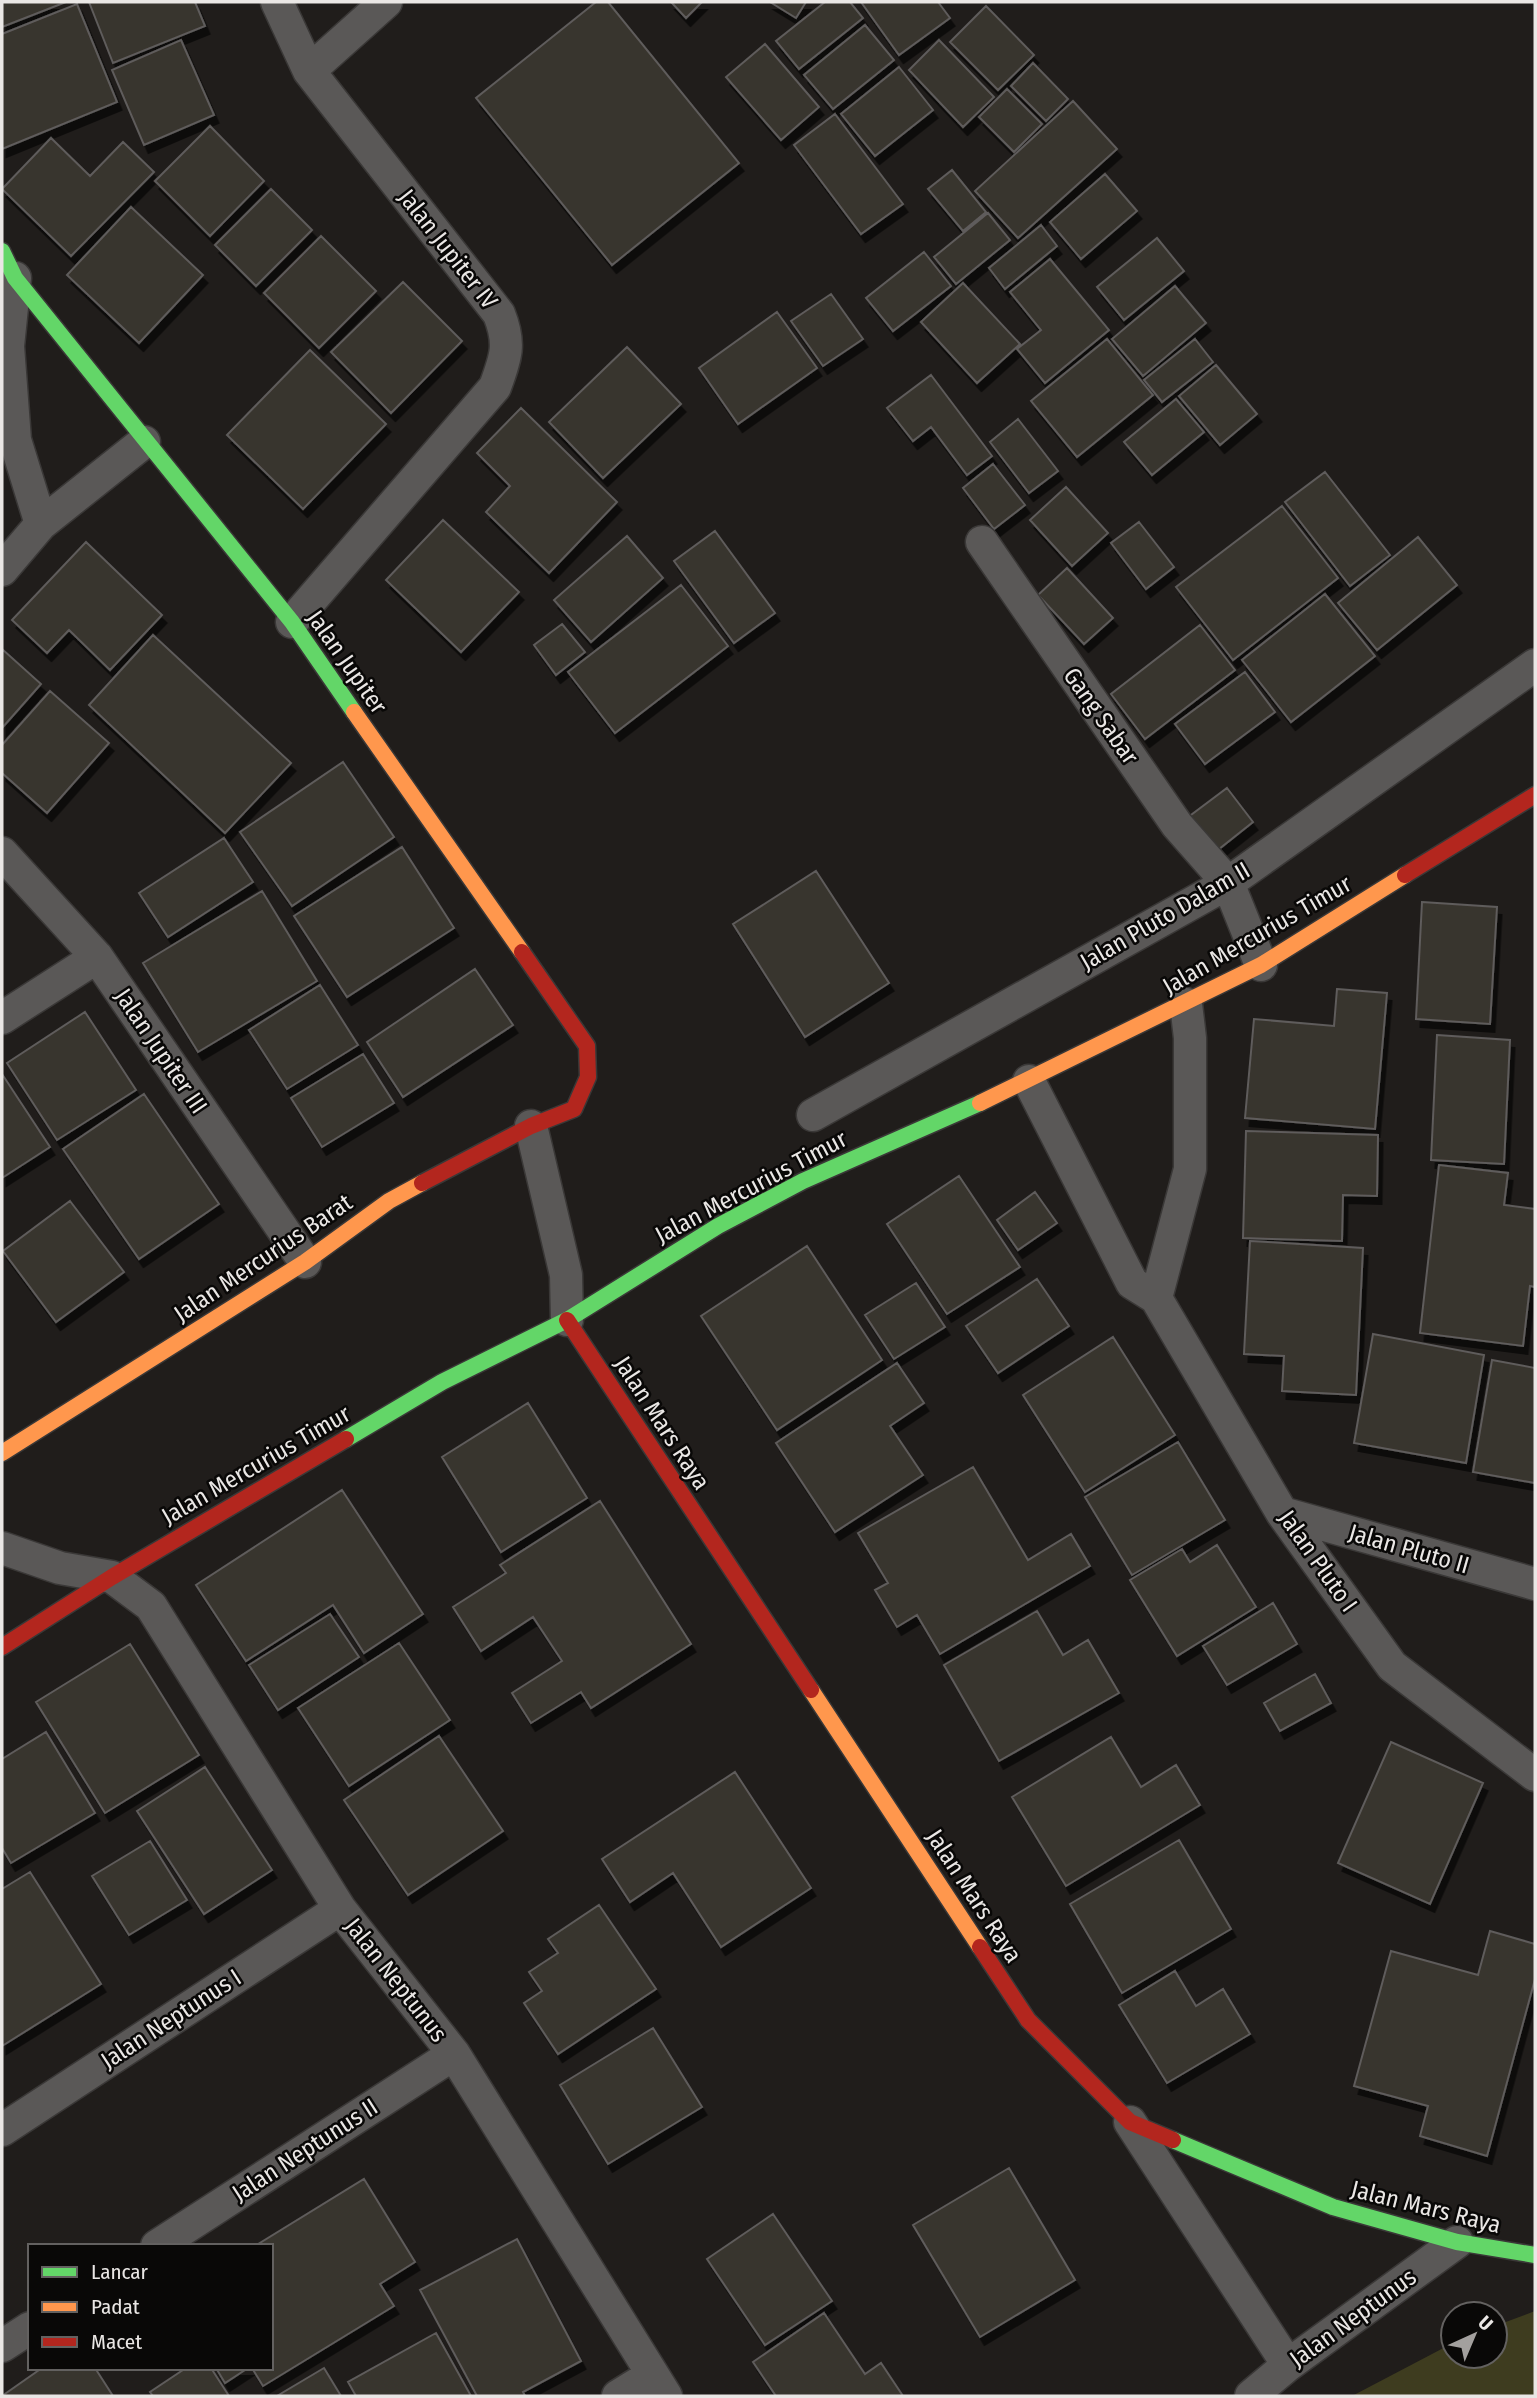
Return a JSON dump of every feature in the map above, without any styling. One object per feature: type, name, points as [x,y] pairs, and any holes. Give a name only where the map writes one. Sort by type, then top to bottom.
[{"type":"street","name":"Jalan Jupiter IV","points":[[277,2],[309,71],[499,314],[508,335],[505,361],[495,387],[292,622]]},
{"type":"street","points":[[309,71],[386,2]]},
{"type":"street","points":[[8,265],[8,346],[15,440],[41,524]]},
{"type":"street","name":"Jalan Jupiter","points":[[8,265],[144,442],[292,622],[587,1046],[588,1077],[574,1109],[544,1121]]},
{"type":"street","points":[[2,570],[41,524],[144,442]]},
{"type":"street","name":"Gang Sabar","points":[[982,542],[1178,825],[1228,883],[1261,965]]},
{"type":"street","name":"Jalan Pluto Dalam II","points":[[813,1115],[1228,883],[1535,665]]},
{"type":"street","name":"Jalan Mercurius Timur","points":[[2,1647],[112,1577],[442,1382],[567,1320],[718,1226],[803,1181],[1029,1081],[1261,965],[1535,795]]},
{"type":"street","name":"Jalan Jupiter III","points":[[2,853],[97,957],[305,1262]]},
{"type":"street","points":[[2,1018],[97,957]]},
{"type":"street","points":[[1156,1298],[1190,1169],[1190,1038],[1185,1004]]},
{"type":"street","name":"Jalan Pluto I","points":[[1029,1081],[1132,1283],[1156,1298],[1282,1513],[1392,1666],[1535,1775]]},
{"type":"street","points":[[544,1121],[566,1275],[567,1320]]},
{"type":"street","name":"Jalan Mercurius Barat","points":[[2,1453],[305,1262],[389,1201],[544,1121]]},
{"type":"street","name":"Jalan Mars Raya","points":[[567,1320],[1028,2020],[1130,2122],[1333,2207],[1457,2242],[1535,2255]]},
{"type":"street","name":"Jalan Pluto II","points":[[1282,1513],[1535,1584]]},
{"type":"street","points":[[2,1548],[60,1569],[112,1577]]},
{"type":"street","name":"Jalan Neptunus","points":[[112,1577],[151,1606],[340,1909],[454,2054],[659,2386]]},
{"type":"street","name":"Jalan Neptunus I","points":[[2,2130],[340,1909]]},
{"type":"street","name":"Jalan Neptunus II","points":[[160,2244],[454,2054]]},
{"type":"street","points":[[1130,2122],[1288,2365]]},
{"type":"street","name":"Jalan Neptunus","points":[[1251,2396],[1288,2365],[1457,2242]]},
{"type":"street","points":[[2,2346],[28,2329]]},
{"type":"street","points":[[618,2396],[659,2386]]},
{"type":"shaded area","points":[[1535,2311],[1535,2396],[1352,2396],[1439,2350],[1439,2370],[1509,2370],[1509,2321]]},
{"type":"building","points":[[2,2],[66,2],[2,27]]},
{"type":"building","points":[[89,2],[195,2],[205,26],[113,63]]},
{"type":"building","points":[[596,2],[608,2],[739,163],[612,265],[476,98]]},
{"type":"building","points":[[671,2],[702,2],[686,18]]},
{"type":"building","points":[[770,2],[806,2],[796,18]]},
{"type":"building","points":[[825,2],[850,2],[863,18],[799,69],[776,41]]},
{"type":"building","points":[[861,2],[938,2],[950,18],[899,55]]},
{"type":"building","points":[[77,4],[117,102],[2,149],[2,34]]},
{"type":"building","points":[[986,6],[1034,55],[998,90],[950,42]]},
{"type":"building","points":[[865,25],[894,60],[833,109],[804,75]]},
{"type":"building","points":[[181,40],[214,115],[144,145],[112,70]]},
{"type":"building","points":[[939,40],[994,97],[963,127],[909,70]]},
{"type":"building","points":[[765,44],[819,107],[781,140],[726,77]]},
{"type":"building","points":[[1033,63],[1068,99],[1046,121],[1011,86]]},
{"type":"building","points":[[899,67],[933,110],[875,156],[841,114]]},
{"type":"building","points":[[1007,89],[1042,124],[1014,152],[979,117]]},
{"type":"building","points":[[1073,101],[1117,149],[1018,238],[975,191]]},
{"type":"building","points":[[835,114],[903,204],[861,234],[794,145]]},
{"type":"building","points":[[210,126],[264,181],[210,236],[155,181]]},
{"type":"building","points":[[51,138],[90,176],[123,142],[154,172],[71,256],[2,189]]},
{"type":"building","points":[[952,170],[986,212],[963,231],[928,189]]},
{"type":"building","points":[[1105,174],[1137,211],[1081,259],[1050,222]]},
{"type":"building","points":[[271,189],[312,230],[256,286],[215,245]]},
{"type":"building","points":[[131,207],[203,275],[139,343],[67,275]]},
{"type":"building","points":[[988,213],[1010,240],[956,284],[934,257]]},
{"type":"building","points":[[1041,225],[1057,246],[1005,289],[989,268]]},
{"type":"building","points":[[321,236],[376,291],[319,348],[264,293]]},
{"type":"building","points":[[1157,238],[1184,271],[1124,320],[1097,287]]},
{"type":"building","points":[[924,252],[951,286],[893,331],[866,298]]},
{"type":"building","points":[[1050,259],[1109,330],[1045,383],[1017,349],[1041,330],[1010,292]]},
{"type":"building","points":[[403,282],[462,341],[391,413],[331,352]]},
{"type":"building","points":[[963,283],[1020,344],[977,383],[921,322]]},
{"type":"building","points":[[1175,286],[1206,323],[1143,376],[1112,339]]},
{"type":"building","points":[[831,294],[863,339],[823,366],[791,321]]},
{"type":"building","points":[[777,312],[817,368],[738,424],[699,368]]},
{"type":"building","points":[[1107,339],[1153,395],[1077,457],[1031,401]]},
{"type":"building","points":[[1195,339],[1213,362],[1162,402],[1144,380]]},
{"type":"building","points":[[627,347],[681,404],[603,478],[549,422]]},
{"type":"building","points":[[310,350],[386,424],[303,509],[227,435]]},
{"type":"building","points":[[1216,365],[1257,414],[1220,445],[1179,396]]},
{"type":"building","points":[[931,375],[992,456],[967,475],[931,427],[913,441],[887,408]]},
{"type":"building","points":[[1176,399],[1204,432],[1152,475],[1124,442]]},
{"type":"building","points":[[521,408],[617,502],[549,573],[486,512],[510,486],[477,453]]},
{"type":"building","points":[[1018,419],[1058,471],[1029,493],[990,442]]},
{"type":"building","points":[[993,464],[1025,505],[994,529],[963,488]]},
{"type":"building","points":[[1325,472],[1390,555],[1350,586],[1285,502]]},
{"type":"building","points":[[1066,487],[1108,533],[1072,566],[1030,520]]},
{"type":"building","points":[[1282,506],[1338,578],[1233,660],[1176,587]]},
{"type":"building","points":[[443,520],[519,592],[461,652],[386,580]]},
{"type":"building","points":[[1139,522],[1174,567],[1146,589],[1111,543]]},
{"type":"building","points":[[715,531],[775,613],[734,643],[674,561]]},
{"type":"building","points":[[627,536],[663,578],[591,642],[554,600]]},
{"type":"building","points":[[1418,537],[1457,585],[1377,650],[1338,603]]},
{"type":"building","points":[[86,542],[162,615],[110,670],[69,630],[47,653],[12,620]]},
{"type":"building","points":[[1067,568],[1113,618],[1084,644],[1038,595]]},
{"type":"building","points":[[681,585],[728,646],[615,733],[568,672]]},
{"type":"building","points":[[1325,594],[1375,656],[1291,722],[1242,660]]},
{"type":"building","points":[[562,624],[585,652],[556,675],[534,645]]},
{"type":"building","points":[[1200,625],[1235,670],[1145,739],[1111,694]]},
{"type":"building","points":[[153,635],[291,763],[225,833],[89,705]]},
{"type":"building","points":[[2,649],[41,684],[2,728]]},
{"type":"building","points":[[1245,672],[1275,712],[1205,764],[1175,724]]},
{"type":"building","points":[[50,691],[109,743],[47,813],[2,773],[2,745]]},
{"type":"building","points":[[343,762],[394,837],[292,906],[240,832]]},
{"type":"building","points":[[1227,788],[1253,822],[1214,853],[1187,818]]},
{"type":"building","points":[[224,838],[253,882],[168,937],[139,893]]},
{"type":"building","points":[[402,847],[454,928],[347,997],[294,916]]},
{"type":"building","points":[[816,871],[889,983],[805,1037],[733,924]]},
{"type":"building","points":[[262,891],[317,981],[198,1052],[143,963]]},
{"type":"building","points":[[1422,902],[1497,907],[1490,1024],[1416,1019]]},
{"type":"building","points":[[475,969],[513,1025],[403,1097],[367,1042]]},
{"type":"building","points":[[320,985],[358,1045],[287,1089],[249,1030]]},
{"type":"building","points":[[1337,989],[1387,993],[1375,1129],[1245,1118],[1254,1019],[1334,1026]]},
{"type":"building","points":[[85,1012],[136,1090],[57,1140],[7,1063]]},
{"type":"building","points":[[1437,1035],[1510,1040],[1504,1164],[1431,1160]]},
{"type":"building","points":[[363,1054],[394,1103],[322,1147],[291,1098]]},
{"type":"building","points":[[2,1074],[50,1147],[2,1178]]},
{"type":"building","points":[[144,1094],[219,1204],[139,1259],[63,1149]]},
{"type":"building","points":[[1246,1131],[1378,1135],[1377,1196],[1343,1195],[1342,1241],[1243,1238]]},
{"type":"building","points":[[1439,1165],[1508,1173],[1504,1205],[1535,1209],[1535,1287],[1530,1286],[1523,1346],[1420,1333]]},
{"type":"building","points":[[959,1176],[1020,1267],[947,1314],[887,1224]]},
{"type":"building","points":[[1035,1192],[1057,1223],[1018,1250],[997,1220]]},
{"type":"building","points":[[70,1201],[124,1272],[56,1322],[3,1251]]},
{"type":"building","points":[[1250,1241],[1363,1248],[1356,1395],[1282,1391],[1284,1356],[1244,1354]]},
{"type":"building","points":[[807,1246],[882,1360],[777,1430],[701,1316]]},
{"type":"building","points":[[1037,1279],[1069,1326],[998,1373],[966,1326]]},
{"type":"building","points":[[916,1283],[945,1327],[894,1359],[865,1315]]},
{"type":"building","points":[[1373,1334],[1484,1355],[1466,1463],[1354,1443]]},
{"type":"building","points":[[1113,1337],[1175,1435],[1085,1492],[1023,1395]]},
{"type":"building","points":[[1492,1360],[1535,1368],[1535,1483],[1473,1472]]},
{"type":"building","points":[[897,1363],[924,1403],[890,1426],[923,1475],[835,1532],[776,1443]]},
{"type":"building","points":[[528,1403],[587,1498],[501,1552],[442,1457]]},
{"type":"building","points":[[1178,1442],[1225,1520],[1132,1575],[1085,1497]]},
{"type":"building","points":[[973,1467],[1028,1560],[1071,1534],[1090,1566],[940,1654],[917,1615],[897,1627],[875,1590],[888,1583],[858,1533]]},
{"type":"building","points":[[342,1490],[423,1614],[364,1653],[333,1605],[246,1661],[196,1585]]},
{"type":"building","points":[[600,1501],[691,1644],[591,1708],[581,1692],[531,1723],[512,1693],[562,1661],[533,1617],[481,1651],[453,1607],[506,1573],[500,1565]]},
{"type":"building","points":[[1217,1545],[1256,1607],[1177,1656],[1130,1580],[1182,1549],[1190,1562]]},
{"type":"building","points":[[1273,1603],[1297,1644],[1227,1685],[1203,1646]]},
{"type":"building","points":[[1037,1611],[1063,1655],[1088,1640],[1119,1693],[999,1761],[944,1665]]},
{"type":"building","points":[[330,1614],[359,1657],[278,1710],[249,1665]]},
{"type":"building","points":[[399,1643],[450,1720],[349,1786],[298,1708]]},
{"type":"building","points":[[130,1644],[199,1755],[105,1813],[36,1702]]},
{"type":"building","points":[[1315,1674],[1331,1703],[1280,1731],[1264,1703]]},
{"type":"building","points":[[46,1732],[95,1813],[11,1863],[2,1848],[2,1759]]},
{"type":"building","points":[[439,1736],[503,1831],[408,1895],[344,1800]]},
{"type":"building","points":[[1111,1737],[1141,1787],[1176,1765],[1200,1805],[1066,1886],[1012,1797]]},
{"type":"building","points":[[1391,1742],[1483,1783],[1430,1904],[1338,1863]]},
{"type":"building","points":[[205,1767],[272,1870],[204,1914],[137,1811]]},
{"type":"building","points":[[735,1772],[811,1888],[721,1947],[673,1873],[630,1902],[602,1859]]},
{"type":"building","points":[[1179,1840],[1231,1929],[1122,1993],[1070,1904]]},
{"type":"building","points":[[150,1841],[187,1900],[129,1935],[92,1876]]},
{"type":"building","points":[[30,1872],[101,1984],[2,2046],[2,1889]]},
{"type":"building","points":[[599,1905],[656,1989],[558,2054],[524,2003],[542,1991],[529,1972],[558,1953],[548,1939]]},
{"type":"building","points":[[1490,1931],[1535,1944],[1535,1979],[1487,2156],[1420,2136],[1428,2106],[1354,2086],[1391,1951],[1478,1975]]},
{"type":"building","points":[[1175,1971],[1196,2006],[1223,1989],[1250,2034],[1167,2083],[1119,2005]]},
{"type":"building","points":[[653,2028],[702,2107],[608,2164],[560,2085]]},
{"type":"building","points":[[1009,2168],[1075,2280],[980,2337],[913,2225]]},
{"type":"building","points":[[364,2179],[415,2262],[380,2284],[394,2306],[263,2386],[253,2370],[273,2370],[273,2244],[258,2244]]},
{"type":"building","points":[[773,2214],[832,2301],[765,2345],[707,2259]]},
{"type":"building","points":[[517,2239],[581,2361],[523,2392],[525,2396],[477,2396],[420,2290]]},
{"type":"building","points":[[824,2313],[865,2374],[881,2363],[903,2396],[776,2396],[753,2362]]},
{"type":"building","points":[[436,2333],[471,2396],[356,2396],[348,2382]]},
{"type":"building","points":[[324,2368],[341,2396],[277,2396]]},
{"type":"building","points":[[39,2370],[96,2370],[113,2396],[2,2396]]},
{"type":"building","points":[[183,2370],[212,2370],[229,2396],[153,2396],[150,2392]]},
{"type":"building","points":[[217,2370],[245,2370],[225,2383]]},
{"type":"traffic: fast","points":[[2,251],[15,278],[292,622],[354,712]]},
{"type":"traffic: fast","points":[[346,1439],[442,1382],[567,1320],[718,1226],[803,1181],[980,1103]]},
{"type":"traffic: fast","points":[[1173,2140],[1333,2207],[1457,2242],[1535,2255]]},
{"type":"traffic: slow","points":[[354,712],[522,952]]},
{"type":"traffic: slow","points":[[980,1103],[1261,965],[1405,875]]},
{"type":"traffic: slow","points":[[2,1453],[305,1262],[389,1201],[422,1183]]},
{"type":"traffic: slow","points":[[811,1690],[980,1947]]},
{"type":"traffic: jam","points":[[1405,875],[1535,795]]},
{"type":"traffic: jam","points":[[422,1183],[531,1126],[574,1109],[588,1077],[587,1046],[522,952]]},
{"type":"traffic: jam","points":[[567,1320],[811,1690]]},
{"type":"traffic: jam","points":[[2,1647],[112,1577],[346,1439]]},
{"type":"traffic: jam","points":[[980,1947],[1028,2020],[1130,2122],[1173,2140]]}]
